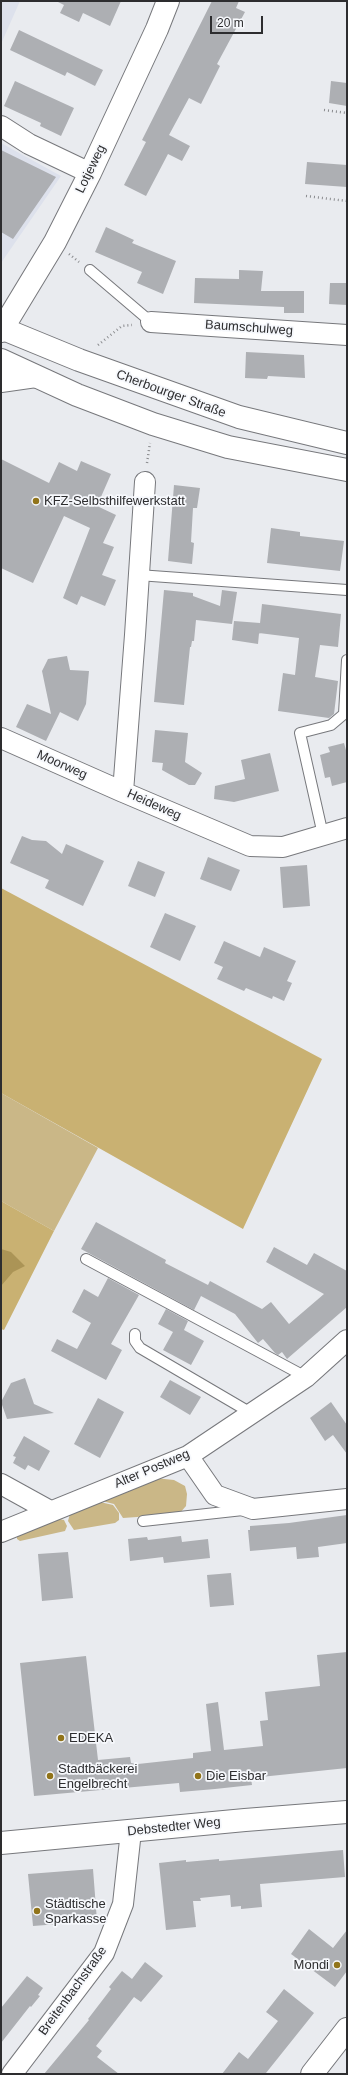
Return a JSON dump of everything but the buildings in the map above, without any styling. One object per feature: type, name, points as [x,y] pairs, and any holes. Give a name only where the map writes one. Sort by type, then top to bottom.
[{"type":"main road","name":"Lotjeweg","points":[[1,330],[55,242],[90,173],[158,29],[168,1]]},
{"type":"main road","name":"Cherbourger Straße","points":[[1,330],[79,360],[239,417],[347,442]]},
{"type":"main road","points":[[1,360],[36,378],[153,424],[228,447],[347,470]]},
{"type":"main road","name":"Debstedter Weg","points":[[1,1844],[347,1812]]},
{"type":"main road","points":[[312,2074],[347,2029]]},
{"type":"street","points":[[1,126],[30,144],[90,173]]},
{"type":"street","name":"Baumschulweg","points":[[151,322],[347,335]]},
{"type":"street","points":[[1,382],[36,378]]},
{"type":"street","name":"Heideweg","points":[[145,482],[123,792],[250,846],[283,847],[347,828]]},
{"type":"street","name":"Moorweg","points":[[1,738],[123,792]]},
{"type":"street","name":"Alter Postweg","points":[[1,1532],[188,1456],[306,1377],[347,1340]]},
{"type":"street","points":[[188,1456],[215,1495],[253,1509],[347,1499]]},
{"type":"street","points":[[1,1484],[50,1511]]},
{"type":"street","name":"Breitenbachstraße","points":[[12,2074],[104,1953],[123,1904],[131,1831]]},
{"type":"lane","points":[[90,270],[151,322]]},
{"type":"lane","points":[[138,575],[347,590]]},
{"type":"lane","points":[[323,835],[300,733],[331,725],[344,714],[347,660]]},
{"type":"lane","points":[[86,1259],[306,1377]]},
{"type":"lane","points":[[135,1334],[135,1341],[140,1348],[251,1413]]},
{"type":"lane","points":[[143,1521],[253,1509]]},
{"type":"path","points":[[324,110],[347,113]]},
{"type":"path","points":[[306,196],[347,201]]},
{"type":"path","points":[[55,242],[90,270]]},
{"type":"path","points":[[79,360],[122,326],[151,322]]},
{"type":"path","points":[[145,482],[153,424]]},
{"type":"shaded area","points":[[1,1],[20,1],[1,44]]},
{"type":"shaded area","points":[[1,143],[61,176],[1,263]]},
{"type":"shaded area","points":[[1,888],[322,1059],[243,1229],[1,1093]]},
{"type":"shaded area","points":[[1,1093],[98,1148],[54,1231],[1,1201]]},
{"type":"shaded area","points":[[1,1201],[54,1231],[4,1330],[1,1329]]},
{"type":"shaded area","points":[[1,1249],[11,1252],[25,1266],[13,1272],[1,1286]]},
{"type":"shaded area","points":[[155,1478],[174,1480],[185,1486],[187,1494],[186,1506],[179,1514],[123,1518],[114,1504],[102,1501]]},
{"type":"shaded area","points":[[100,1502],[113,1505],[119,1513],[119,1520],[115,1523],[74,1530],[68,1521],[71,1510]]},
{"type":"shaded area","points":[[59,1519],[64,1520],[67,1526],[65,1531],[20,1541],[17,1539],[17,1535]]},
{"type":"place","name":"KFZ-Selbsthilfewerkstatt","points":[[36,501]]},
{"type":"place","name":"EDEKA","points":[[61,1738]]},
{"type":"place","name":"Stadtbäckerei Engelbrecht","points":[[50,1776]]},
{"type":"place","name":"Die Eisbar","points":[[198,1776]]},
{"type":"place","name":"Städtische Sparkasse","points":[[37,1911]]},
{"type":"place","name":"Mondi","points":[[337,1965]]}]
